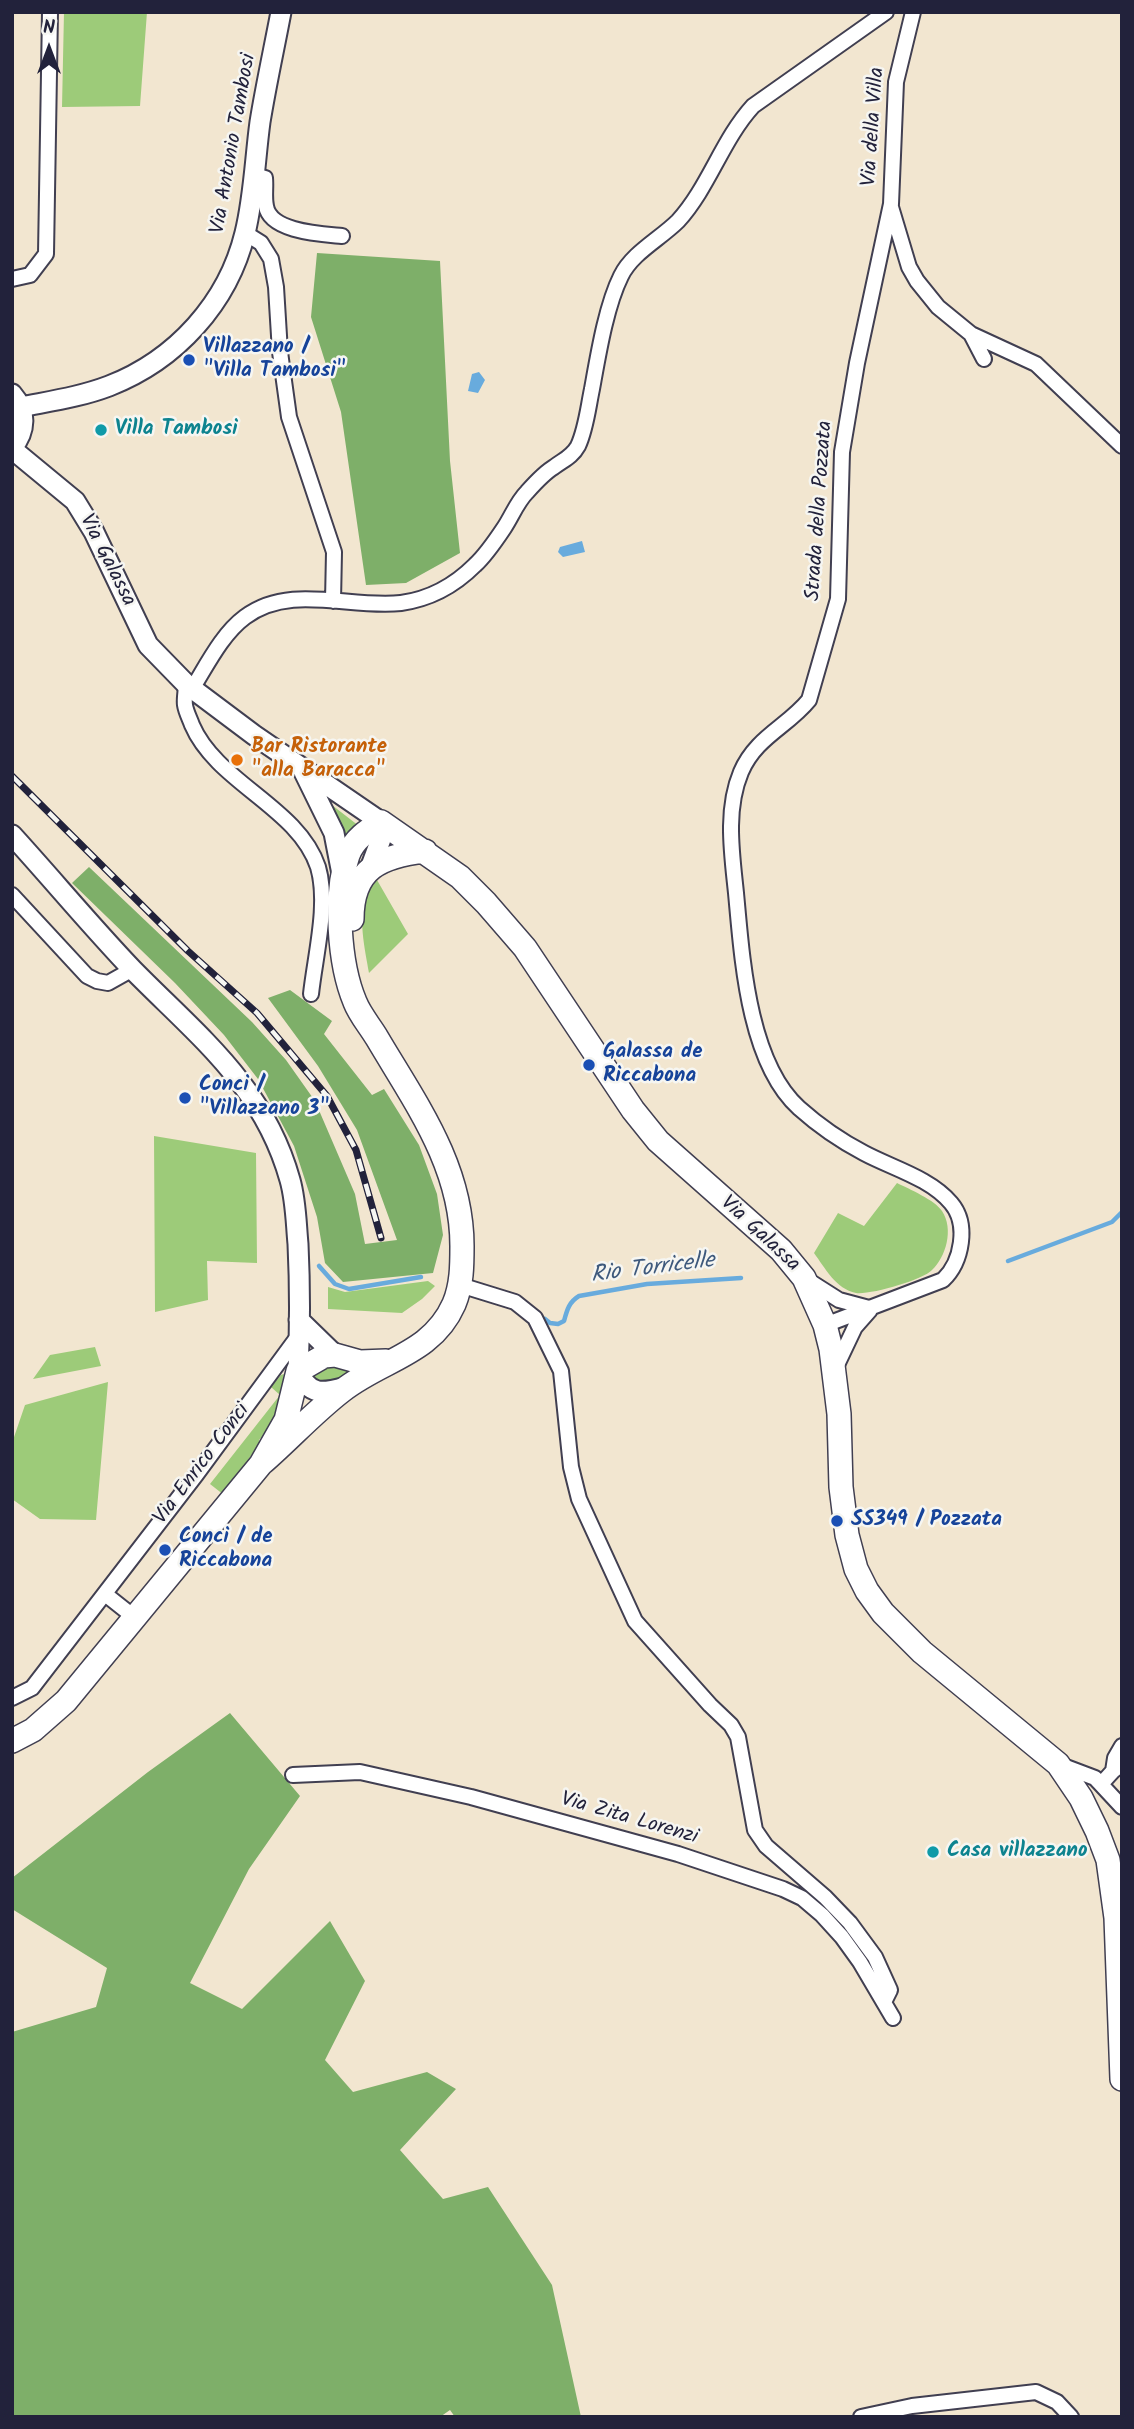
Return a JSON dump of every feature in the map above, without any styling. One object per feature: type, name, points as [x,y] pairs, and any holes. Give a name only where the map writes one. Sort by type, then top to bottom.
[{"type":"main road","name":"Via Antonio Tambosi","points":[[17,400],[66,399],[110,386],[141,371],[167,353],[187,337],[205,317],[223,290],[245,233],[262,111],[281,12]]},
{"type":"main road","points":[[12,448],[24,422],[17,400]]},
{"type":"main road","name":"Via Galassa","points":[[12,448],[75,501],[94,532],[148,645],[189,687],[460,877],[513,932],[633,1110],[658,1141],[781,1250],[804,1278],[825,1325],[835,1371],[841,1487],[847,1535],[856,1569],[867,1591],[883,1613],[922,1652],[1058,1763],[1081,1798],[1105,1850],[1119,1917],[1122,2079]]},
{"type":"main road","points":[[261,1464],[290,1439],[316,1411],[347,1387],[368,1373],[416,1349],[443,1324],[460,1285],[462,1238],[455,1186],[446,1158],[423,1114],[355,1003],[346,971],[341,936],[342,878],[334,833],[302,768]]},
{"type":"main road","points":[[342,878],[348,854],[355,842],[381,822]]},
{"type":"main road","points":[[377,1038],[358,971],[352,914],[358,888],[371,866],[381,839],[381,822]]},
{"type":"main road","name":"Via Enrico Conci","points":[[12,835],[133,969],[238,1076],[257,1103],[273,1133],[291,1184],[296,1213],[299,1327],[298,1371],[286,1420],[261,1464],[66,1701],[33,1730],[12,1741]]},
{"type":"main road","points":[[371,866],[403,854],[425,851]]},
{"type":"main road","points":[[299,1327],[335,1355]]},
{"type":"main road","points":[[347,1387],[321,1392],[311,1390],[298,1371],[324,1356],[335,1355],[360,1362],[396,1360]]},
{"type":"street","points":[[12,278],[30,275],[46,254],[50,12]]},
{"type":"street","points":[[311,994],[322,904],[317,866],[292,827],[262,798],[231,775],[197,735],[185,707],[189,687],[233,628],[247,616],[279,602],[307,599],[401,603],[435,595],[459,580],[478,562],[503,530],[524,495],[555,466],[569,457],[577,446],[586,420],[614,295],[622,274],[679,220],[738,122],[753,106],[886,12]]},
{"type":"street","name":"Via della Villa","points":[[891,204],[896,82],[913,12]]},
{"type":"street","points":[[254,175],[265,178],[265,208],[274,219],[293,230],[342,236]]},
{"type":"street","points":[[891,204],[906,257],[917,281],[938,307],[971,334],[1036,364],[1122,446]]},
{"type":"street","name":"Strada della Pozzata","points":[[825,1325],[933,1286],[950,1273],[957,1259],[961,1234],[958,1213],[935,1189],[863,1153],[817,1123],[787,1097],[774,1076],[748,1000],[731,840],[734,797],[741,773],[761,741],[802,710],[809,700],[833,620],[838,599],[842,452],[857,363],[891,204]]},
{"type":"street","points":[[245,233],[261,243],[271,259],[289,417],[334,552],[333,601]]},
{"type":"street","points":[[971,334],[984,359]]},
{"type":"street","points":[[12,895],[87,976],[108,983],[133,969]]},
{"type":"street","points":[[804,1278],[839,1300],[871,1308],[855,1327],[835,1371]]},
{"type":"street","points":[[460,1285],[515,1302],[535,1318],[561,1371],[571,1467],[579,1499],[617,1586],[635,1621],[730,1725],[741,1748],[755,1830],[766,1846],[825,1897],[856,1931],[875,1957],[890,1990],[884,2002]]},
{"type":"street","name":"Via Enrico Conci","points":[[12,1698],[32,1688],[105,1594],[197,1475],[299,1327]]},
{"type":"street","points":[[105,1594],[134,1617]]},
{"type":"street","points":[[1102,1783],[1117,1768],[1115,1758],[1122,1746]]},
{"type":"street","points":[[1058,1763],[1095,1778],[1122,1807]]},
{"type":"street","name":"Via Zita Lorenzi","points":[[293,1775],[360,1772],[471,1797],[678,1854],[783,1889],[802,1898],[822,1915],[860,1962],[893,2018]]},
{"type":"street","points":[[861,2417],[912,2406],[1036,2392],[1057,2402],[1071,2417]]},
{"type":"green space","points":[[64,12],[147,12],[140,106],[62,107]]},
{"type":"green space","points":[[317,253],[440,261],[450,461],[460,553],[406,583],[366,585],[341,412],[311,317]]},
{"type":"green space","points":[[328,802],[359,826],[346,846]]},
{"type":"green space","points":[[89,867],[252,1022],[286,1060],[315,1101],[355,1194],[365,1244],[397,1240],[357,1130],[318,1066],[268,998],[290,990],[332,1021],[324,1034],[372,1095],[384,1089],[419,1145],[437,1194],[443,1235],[433,1273],[343,1282],[325,1263],[317,1217],[294,1146],[258,1079],[224,1035],[175,983],[72,883]]},
{"type":"green space","points":[[377,880],[408,934],[369,973],[363,912],[367,894]]},
{"type":"green space","points":[[154,1136],[256,1153],[257,1263],[207,1261],[208,1300],[155,1312]]},
{"type":"green space","points":[[897,1183],[928,1199],[942,1211],[946,1218],[948,1234],[941,1258],[927,1274],[908,1282],[873,1292],[849,1291],[832,1277],[814,1253],[838,1213],[864,1226]]},
{"type":"green space","points":[[428,1281],[435,1286],[402,1313],[328,1309],[328,1287],[345,1292]]},
{"type":"green space","points":[[95,1347],[101,1366],[33,1379],[50,1355]]},
{"type":"green space","points":[[325,1363],[360,1367],[333,1383],[317,1382],[310,1374]]},
{"type":"green space","points":[[284,1374],[279,1401],[274,1418],[224,1495],[210,1484],[280,1395],[271,1387]]},
{"type":"green space","points":[[108,1382],[96,1520],[40,1519],[12,1499],[12,1443],[25,1405]]},
{"type":"green space","points":[[230,1713],[300,1796],[249,1869],[190,1983],[242,2009],[330,1921],[365,1981],[325,2060],[353,2092],[427,2072],[456,2089],[400,2150],[443,2199],[488,2187],[552,2285],[581,2417],[455,2417],[450,2410],[440,2417],[12,2417],[12,2032],[96,2007],[107,1968],[12,1909],[12,1878],[148,1772]]},
{"type":"water","points":[[479,372],[485,380],[478,393],[468,391],[472,374]]},
{"type":"water","points":[[582,541],[585,552],[563,557],[558,552],[560,547]]},
{"type":"waterway","name":"Rio Torricelle","points":[[1008,1261],[1112,1222],[1122,1212]]},
{"type":"waterway","name":"Rio Torricelle","points":[[319,1266],[335,1284],[349,1289],[421,1277]]},
{"type":"waterway","name":"Rio Torricelle","points":[[545,1319],[558,1324],[564,1321],[567,1310],[579,1296],[647,1284],[741,1278]]},
{"type":"railway","points":[[12,776],[188,951],[257,1013],[327,1096],[356,1150],[381,1238]]},
{"type":"place","name":"Villazzano / \"Villa Tambosi\"","points":[[189,360]]},
{"type":"place","name":"Villa Tambosi","points":[[101,430]]},
{"type":"place","name":"Bar Ristorante \"alla Baracca\"","points":[[237,760]]},
{"type":"place","name":"Galassa de Riccabona","points":[[589,1065]]},
{"type":"place","name":"Conci / \"Villazzano 3\"","points":[[185,1098]]},
{"type":"place","name":"SS349 / Pozzata","points":[[837,1521]]},
{"type":"place","name":"Conci / de Riccabona","points":[[165,1550]]},
{"type":"place","name":"Casa villazzano","points":[[933,1852]]}]
